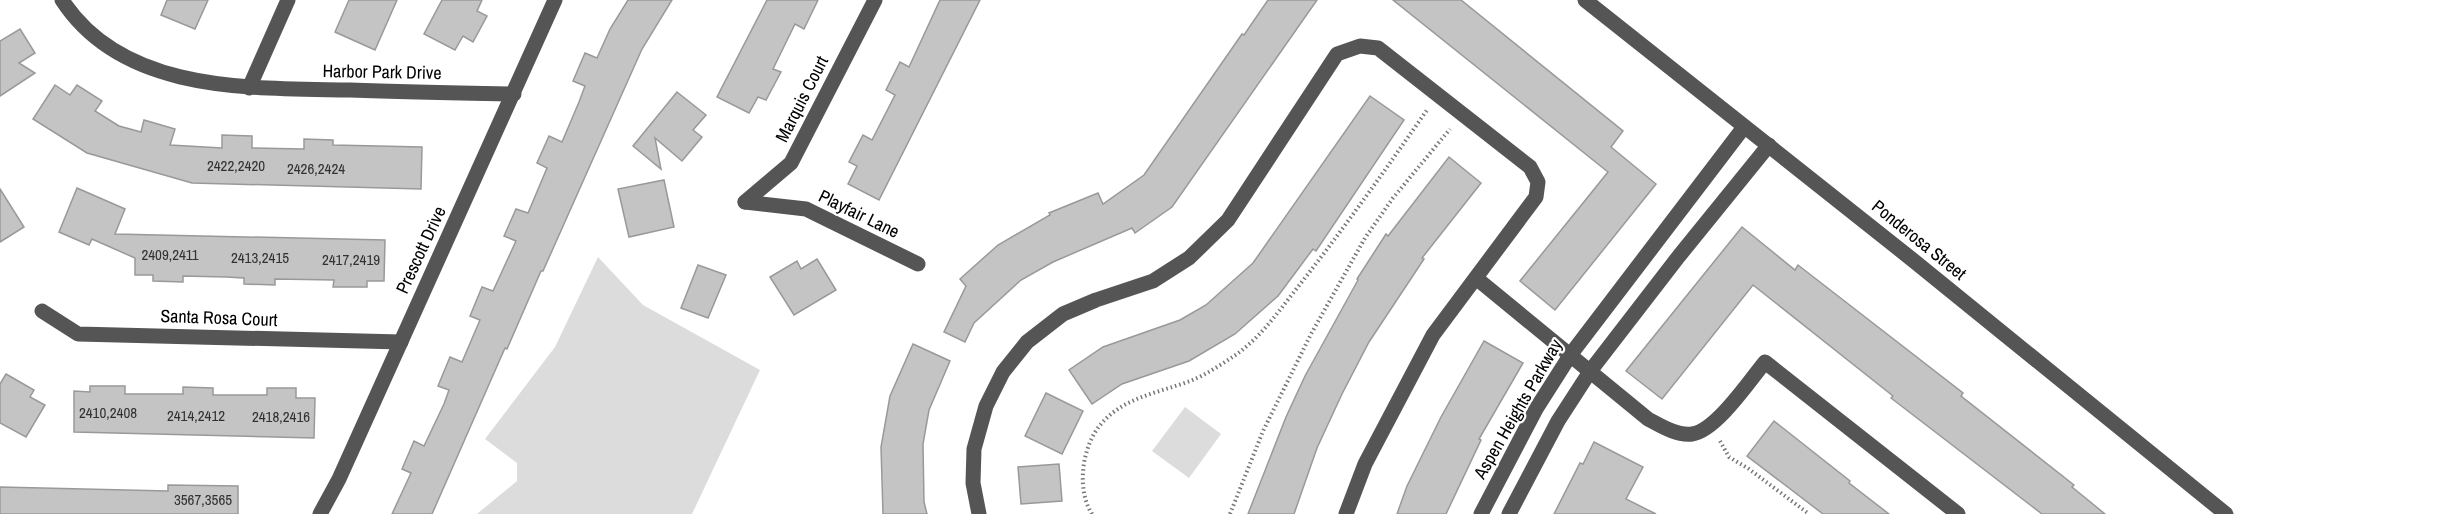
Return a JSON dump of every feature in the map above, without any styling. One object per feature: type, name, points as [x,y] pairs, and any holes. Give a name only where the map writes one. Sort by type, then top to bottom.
[{"type":"street","name":"Harbor Park Drive","points":[[62,0],[98,39],[134,61],[189,81],[249,88],[514,94]]},
{"type":"street","points":[[249,88],[288,0]]},
{"type":"street","name":"Prescott Drive","points":[[320,514],[339,479],[555,0]]},
{"type":"street","name":"Marquis Court","points":[[745,202],[791,163],[875,0]]},
{"type":"street","name":"Ponderosa Street","points":[[1585,0],[2226,514]]},
{"type":"street","points":[[979,514],[973,483],[974,449],[986,406],[1003,372],[1028,342],[1063,314],[1153,281],[1189,258],[1228,220],[1337,54],[1360,46],[1378,48],[1530,167],[1538,182],[1536,197],[1432,335],[1365,464],[1346,514]]},
{"type":"street","name":"Aspen Heights Parkway","points":[[1481,514],[1536,409],[1571,354],[1744,127]]},
{"type":"street","points":[[1509,514],[1558,421],[1591,370],[1768,145]]},
{"type":"street","name":"Playfair Lane","points":[[745,202],[806,209],[918,264]]},
{"type":"street","points":[[1476,278],[1648,419],[1667,430],[1692,434],[1711,425],[1765,362],[1958,514]]},
{"type":"street","name":"Santa Rosa Court","points":[[42,311],[78,334],[401,342]]},
{"type":"path","points":[[1092,514],[1084,498],[1084,465],[1090,440],[1101,424],[1119,408],[1138,398],[1190,381],[1211,370],[1238,353],[1260,334],[1342,230],[1438,95]]},
{"type":"path","points":[[1230,514],[1263,431],[1311,334],[1365,238],[1393,198],[1462,114]]},
{"type":"path","points":[[1711,425],[1729,457],[1758,475],[1809,514]]},
{"type":"shaded area","points":[[598,257],[643,305],[760,370],[692,514],[477,514],[517,481],[517,463],[485,439],[555,347]]},
{"type":"shaded area","points":[[1185,407],[1221,434],[1189,478],[1152,451]]},
{"type":"building","points":[[167,0],[208,0],[195,29],[161,15]]},
{"type":"building","points":[[349,0],[397,0],[375,50],[335,32]]},
{"type":"building","points":[[442,0],[482,0],[477,11],[487,16],[473,42],[463,36],[455,50],[424,34]]},
{"type":"building","points":[[628,0],[672,0],[642,49],[432,514],[392,514],[411,473],[402,469],[414,441],[424,446],[444,404],[449,390],[438,386],[450,357],[462,362],[480,320],[470,316],[482,287],[493,291],[516,241],[504,236],[516,209],[528,213],[547,168],[537,163],[549,136],[562,142],[579,102],[585,86],[573,81],[585,53],[597,58],[610,29]]},
{"type":"building","points":[[767,0],[818,0],[804,29],[795,24],[773,69],[781,72],[766,100],[758,97],[749,113],[717,97]]},
{"type":"building","points":[[940,0],[980,0],[879,200],[848,184],[857,166],[849,162],[863,135],[872,140],[895,95],[886,90],[900,62],[909,67]]},
{"type":"building","points":[[1268,0],[1317,0],[1172,207],[1135,233],[1132,228],[1053,262],[1021,280],[974,323],[965,342],[944,332],[966,286],[960,279],[998,245],[1050,215],[1049,213],[1098,193],[1103,204],[1144,175]]},
{"type":"building","points":[[1393,0],[1461,0],[1623,131],[1611,147],[1656,184],[1555,310],[1520,281],[1608,172]]},
{"type":"building","points":[[20,29],[35,53],[19,63],[35,73],[0,96],[0,41]]},
{"type":"building","points":[[55,85],[70,95],[77,85],[102,101],[95,111],[119,126],[141,132],[144,120],[175,129],[170,145],[222,148],[222,135],[252,136],[252,148],[304,149],[304,139],[333,140],[333,145],[422,147],[421,189],[192,183],[87,153],[33,119]]},
{"type":"building","points":[[677,92],[706,115],[693,130],[702,137],[682,161],[655,138],[661,169],[633,146]]},
{"type":"building","points":[[1370,96],[1404,120],[1316,251],[1313,249],[1278,296],[1235,334],[1189,361],[1122,384],[1092,404],[1069,370],[1103,347],[1180,320],[1206,305],[1253,263]]},
{"type":"building","points":[[1449,157],[1481,183],[1422,258],[1424,259],[1369,342],[1317,448],[1294,514],[1248,514],[1286,417],[1305,376],[1357,279],[1386,234],[1388,236]]},
{"type":"building","points":[[664,180],[674,227],[629,237],[618,189]]},
{"type":"building","points":[[77,188],[125,209],[115,234],[385,240],[384,281],[367,281],[367,287],[333,287],[334,280],[275,279],[275,285],[244,284],[244,278],[183,276],[183,282],[153,281],[153,275],[135,275],[135,258],[92,239],[89,245],[59,232]]},
{"type":"building","points":[[0,189],[24,227],[0,242]]},
{"type":"building","points":[[1742,227],[1795,270],[1798,265],[1963,393],[1961,396],[2074,485],[2072,487],[2105,514],[2042,514],[1891,398],[1893,396],[1753,285],[1662,399],[1626,371]]},
{"type":"building","points":[[817,259],[836,290],[794,315],[770,277],[797,261],[801,269]]},
{"type":"building","points":[[698,265],[726,275],[708,318],[681,308]]},
{"type":"building","points":[[1484,341],[1523,363],[1479,439],[1481,440],[1446,514],[1397,514],[1407,486],[1441,417]]},
{"type":"building","points":[[913,344],[950,361],[929,410],[923,444],[924,502],[927,514],[883,514],[881,447],[890,396]]},
{"type":"building","points":[[6,374],[34,390],[30,397],[45,405],[26,437],[0,423],[0,384]]},
{"type":"building","points":[[90,386],[125,386],[125,394],[183,394],[183,387],[213,388],[213,395],[267,395],[267,388],[296,388],[296,398],[315,398],[314,438],[74,432],[74,391],[90,392]]},
{"type":"building","points":[[1046,393],[1083,411],[1062,454],[1025,436]]},
{"type":"building","points":[[1774,421],[1889,514],[1823,514],[1747,456]]},
{"type":"building","points":[[1594,442],[1643,467],[1626,499],[1656,514],[1554,514],[1580,463],[1583,464]]},
{"type":"building","points":[[1059,464],[1062,501],[1021,504],[1018,467]]},
{"type":"building","points":[[168,485],[238,486],[238,514],[0,514],[0,487],[168,491]]}]
